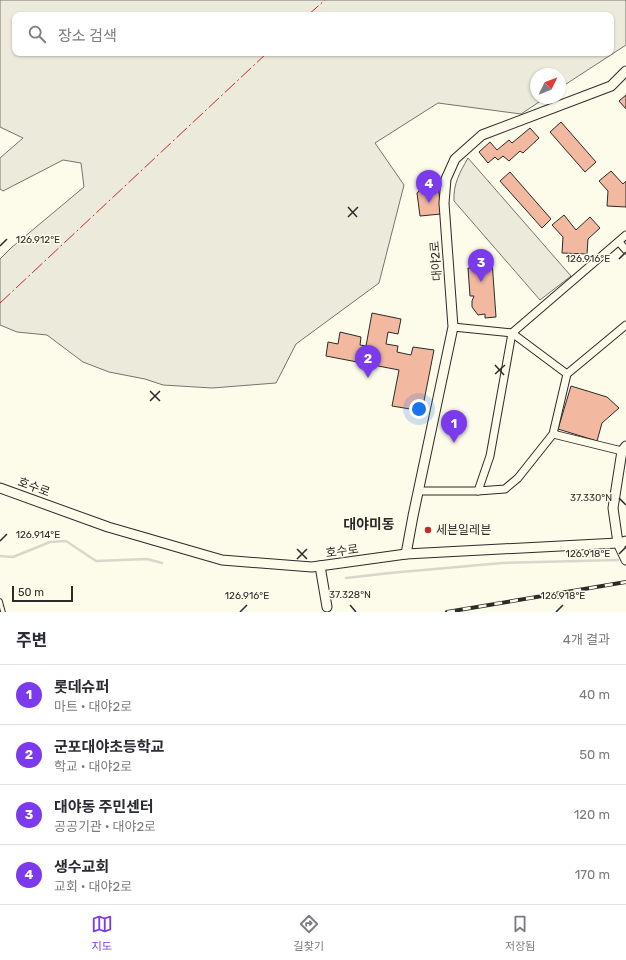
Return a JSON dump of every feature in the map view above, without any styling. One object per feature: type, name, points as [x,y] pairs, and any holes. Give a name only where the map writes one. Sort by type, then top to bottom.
[{"type":"street","name":"대야2로","points":[[406,554],[453,327],[444,203],[446,179],[455,159],[482,135],[611,86],[626,71]]},
{"type":"street","points":[[478,492],[490,456],[512,333],[626,235]]},
{"type":"street","points":[[619,242],[626,250]]},
{"type":"street","points":[[418,491],[478,492],[505,489],[518,478],[553,434],[567,374],[626,325]]},
{"type":"street","points":[[453,327],[512,333],[567,374]]},
{"type":"street","points":[[553,434],[624,449],[613,508],[626,560]]},
{"type":"street","name":"호수로","points":[[0,488],[108,527],[222,560],[312,567],[406,554],[622,542]]},
{"type":"street","points":[[320,566],[327,607]]},
{"type":"lane","points":[[0,601],[3,612]]},
{"type":"shaded area","points":[[0,0],[626,0],[626,45],[614,53],[614,12],[12,12],[12,56],[609,56],[566,84],[566,68],[530,68],[530,104],[536,104],[521,114],[438,103],[375,143],[404,185],[379,283],[296,344],[276,383],[212,388],[163,385],[145,379],[109,372],[83,362],[47,335],[17,332],[0,325],[0,259],[84,187],[81,163],[63,160],[3,191],[0,189],[0,158],[23,138],[0,127]]},
{"type":"shaded area","points":[[468,158],[571,276],[540,300],[454,201],[456,184]]},
{"type":"building","points":[[626,95],[626,109],[619,101]]},
{"type":"building","points":[[561,122],[596,162],[585,172],[550,132]]},
{"type":"building","points":[[530,128],[539,138],[523,153],[520,151],[509,161],[503,156],[498,160],[495,157],[488,163],[479,152],[490,142],[497,150],[509,140],[512,143]]},
{"type":"building","points":[[611,171],[623,184],[626,181],[626,207],[607,206],[608,191],[599,181]]},
{"type":"building","points":[[510,172],[551,219],[542,228],[500,181]]},
{"type":"building","points":[[438,182],[441,214],[420,216],[417,193],[427,183]]},
{"type":"building","points":[[564,215],[576,230],[590,217],[600,228],[588,239],[587,254],[562,253],[563,237],[552,225]]},
{"type":"building","points":[[487,261],[492,261],[496,317],[485,318],[485,314],[478,315],[472,307],[474,296],[470,296],[468,268],[478,268]]},
{"type":"building","points":[[372,313],[401,319],[398,334],[388,332],[386,344],[398,346],[397,352],[411,355],[413,347],[434,350],[422,411],[392,406],[399,370],[326,356],[328,342],[338,344],[340,332],[361,337],[360,345],[366,346]]},
{"type":"building","points":[[571,386],[607,397],[619,408],[602,423],[597,441],[558,429]]},
{"type":"waterway","points":[[0,556],[13,557],[50,542],[66,541],[96,561],[147,559],[162,563]]},
{"type":"waterway","points":[[346,578],[502,563],[618,560]]},
{"type":"railway","points":[[447,612],[626,582]]},
{"type":"power","points":[[311,12],[325,0]]},
{"type":"power","points":[[0,303],[264,56]]},
{"type":"place","name":"생수교회","points":[[429,203]]},
{"type":"place","name":"대야동 주민센터","points":[[481,282]]},
{"type":"place","name":"군포대야초등학교","points":[[368,378]]},
{"type":"place","name":"롯데슈퍼","points":[[454,443]]},
{"type":"place","name":"세븐일레븐","points":[[428,530]]},
{"type":"district","name":"대야미동","points":[[369,524]]}]
